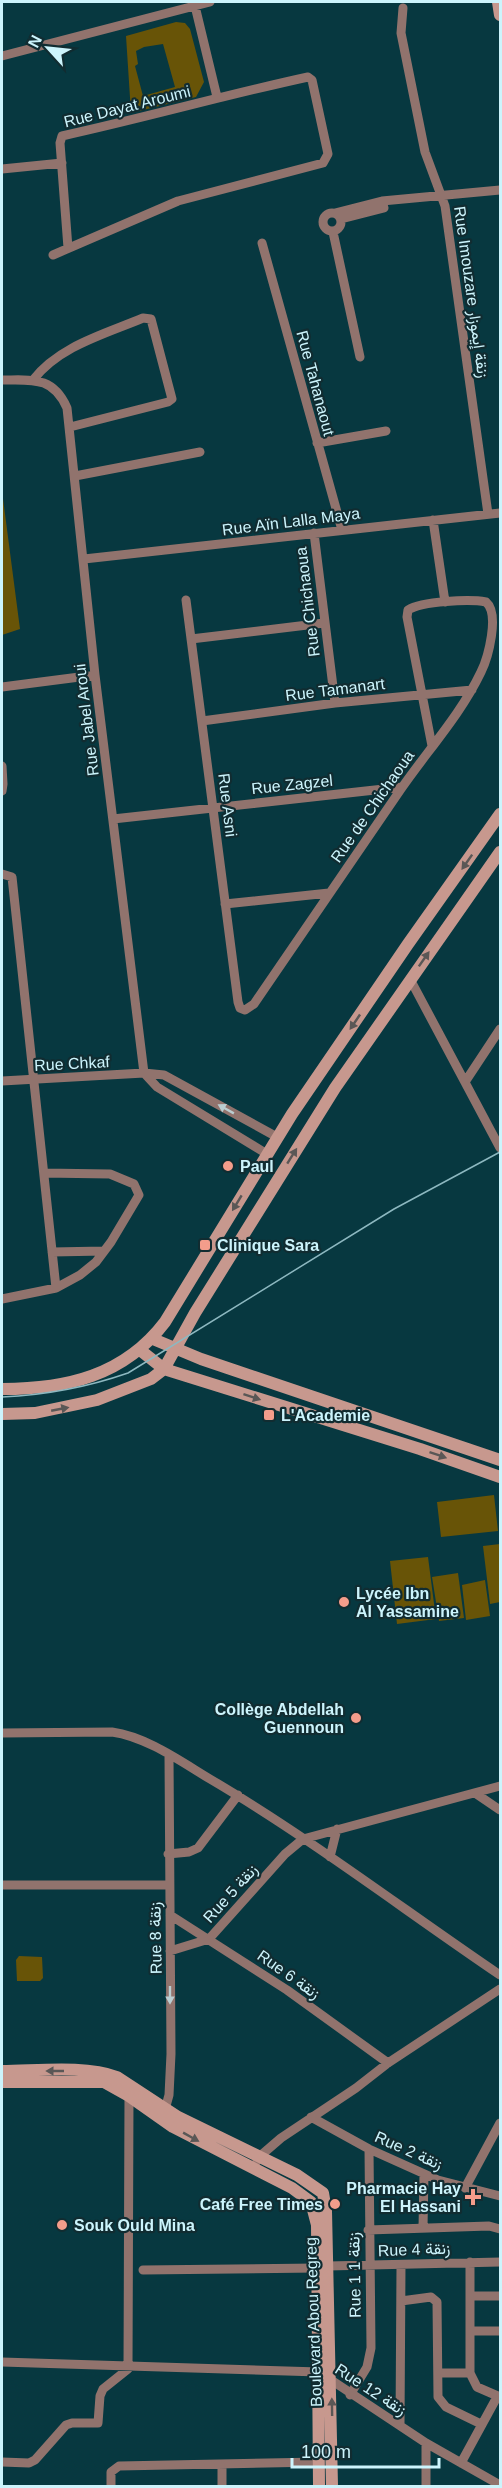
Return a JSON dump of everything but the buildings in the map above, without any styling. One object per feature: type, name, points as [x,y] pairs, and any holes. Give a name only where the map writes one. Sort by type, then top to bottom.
[{"type":"main road","points":[[498,2],[501,15]]},
{"type":"main road","points":[[2,1389],[31,1388],[96,1375],[127,1361],[153,1339],[277,1137],[408,944],[501,814]]},
{"type":"main road","points":[[2,1414],[35,1413],[97,1400],[151,1379],[164,1369],[295,1150],[410,979],[501,852]]},
{"type":"main road","points":[[153,1339],[174,1349],[501,1460]]},
{"type":"main road","points":[[140,1350],[164,1369],[420,1449],[501,1477]]},
{"type":"main road","points":[[2,2071],[106,2073],[117,2077],[211,2148],[292,2188],[311,2202],[317,2225],[322,2267],[319,2487]]},
{"type":"main road","points":[[2,2082],[99,2082],[113,2086],[164,2114],[259,2157]]},
{"type":"main road","name":"Boulevard Abou Regreg","points":[[259,2157],[297,2175],[323,2193],[326,2211],[322,2267],[331,2382],[332,2487]]},
{"type":"street","points":[[2,56],[208,2]]},
{"type":"street","points":[[195,6],[218,98]]},
{"type":"street","name":"Rue Imouzare زنقة إيموزار","points":[[403,8],[401,33],[425,152],[433,180],[442,195],[488,514]]},
{"type":"street","name":"Rue Dayat Aroumi","points":[[308,77],[315,84],[328,157],[324,163],[178,201],[68,248],[60,143],[62,136],[149,117],[218,98],[308,77]]},
{"type":"street","points":[[2,169],[62,163]]},
{"type":"street","points":[[333,232],[326,229],[323,222],[327,214],[338,216],[383,205],[442,195],[501,190]]},
{"type":"street","points":[[333,232],[340,228],[338,216]]},
{"type":"street","points":[[333,232],[360,357]]},
{"type":"street","name":"Rue Tahanaout","points":[[262,243],[342,530]]},
{"type":"street","points":[[53,255],[68,248]]},
{"type":"street","points":[[2,380],[33,380],[43,366],[65,351],[147,317],[152,321],[172,399],[168,402],[70,427]]},
{"type":"street","name":"Rue Jabel Aroui","points":[[33,380],[52,386],[62,396],[67,408],[95,675],[144,1073]]},
{"type":"street","points":[[317,443],[386,431]]},
{"type":"street","points":[[75,476],[200,452]]},
{"type":"street","name":"Rue Aïn Lalla Maya","points":[[84,559],[501,513]]},
{"type":"street","points":[[432,746],[407,617],[408,610],[413,607],[444,603],[433,520]]},
{"type":"street","name":"Rue Chichaoua","points":[[314,533],[335,703]]},
{"type":"street","name":"Rue Asni","points":[[186,600],[238,1002],[240,1008],[245,1010]]},
{"type":"street","name":"Rue de Chichaoua","points":[[245,1010],[254,1004],[472,690],[487,660],[490,646],[490,606],[480,601],[444,603]]},
{"type":"street","points":[[191,639],[324,622]]},
{"type":"street","points":[[2,687],[95,675]]},
{"type":"street","name":"Rue Tamanart","points":[[202,721],[335,703],[472,690]]},
{"type":"street","points":[[2,766],[2,790]]},
{"type":"street","name":"Rue Zagzel","points":[[113,819],[402,788]]},
{"type":"street","points":[[2,874],[12,877],[56,1288]]},
{"type":"street","points":[[225,904],[329,893]]},
{"type":"street","points":[[410,979],[501,1148]]},
{"type":"street","points":[[465,1082],[501,1029]]},
{"type":"street","points":[[144,1073],[157,1087],[267,1154]]},
{"type":"street","name":"Rue Chkaf","points":[[2,1082],[144,1073],[164,1075],[277,1137]]},
{"type":"street","points":[[2,1299],[56,1288],[80,1275],[96,1262],[138,1198],[137,1188],[121,1177],[110,1174],[44,1173]]},
{"type":"street","points":[[52,1252],[104,1251]]},
{"type":"street","points":[[2,1733],[112,1732],[133,1737],[238,1795],[501,1975]]},
{"type":"street","name":"Rue 8 زنقة","points":[[164,2114],[170,2087],[169,1756]]},
{"type":"street","points":[[303,1839],[501,1786]]},
{"type":"street","points":[[475,1793],[501,1810]]},
{"type":"street","points":[[168,1854],[189,1852],[198,1848],[238,1795]]},
{"type":"street","points":[[330,1857],[337,1829]]},
{"type":"street","name":"Rue 5 زنقة","points":[[170,1951],[209,1939],[285,1854],[303,1839]]},
{"type":"street","points":[[2,1885],[169,1885]]},
{"type":"street","name":"Rue 6 زنقة","points":[[170,1916],[287,1990],[388,2063]]},
{"type":"street","points":[[253,2169],[259,2157],[311,2117],[501,1989]]},
{"type":"street","points":[[2,2462],[29,2463],[41,2457],[66,2425],[98,2423],[100,2396],[103,2389],[123,2375],[129,2367],[129,2096]]},
{"type":"street","name":"Rue 2 زنقة","points":[[311,2117],[369,2149],[424,2174],[449,2184],[489,2191],[501,2196]]},
{"type":"street","points":[[465,2188],[501,2123]]},
{"type":"street","name":"Rue 1 زنقة 1","points":[[350,2395],[369,2360],[369,2149]]},
{"type":"street","points":[[423,2228],[424,2174]]},
{"type":"street","points":[[368,2230],[489,2226],[501,2229]]},
{"type":"street","points":[[461,2463],[481,2424],[499,2397],[477,2386],[470,2373],[470,2262]]},
{"type":"street","name":"Rue 4 زنقة","points":[[143,2270],[501,2262]]},
{"type":"street","points":[[400,2425],[401,2266]]},
{"type":"street","points":[[471,2296],[501,2296]]},
{"type":"street","points":[[401,2301],[431,2297],[437,2302],[438,2397],[441,2403],[481,2424]]},
{"type":"street","points":[[470,2331],[501,2331]]},
{"type":"street","points":[[2,2362],[319,2373]]},
{"type":"street","name":"Rue 12 زنقة","points":[[319,2373],[426,2443],[501,2486]]},
{"type":"street","points":[[438,2373],[470,2373]]},
{"type":"street","points":[[426,2443],[426,2487]]},
{"type":"street","points":[[111,2487],[111,2472],[115,2467],[319,2462]]},
{"type":"street","points":[[222,2464],[222,2487]]},
{"type":"shaded area","points":[[176,22],[185,23],[190,29],[204,82],[196,97],[131,113],[126,36]],"holes":[[[163,44],[175,87],[143,96],[135,66],[138,64],[136,51],[144,47]]]},
{"type":"shaded area","points":[[2,491],[20,629],[2,635]]},
{"type":"shaded area","points":[[494,1495],[498,1531],[441,1537],[437,1502]]},
{"type":"shaded area","points":[[500,1544],[500,1602],[490,1604],[483,1546]]},
{"type":"shaded area","points":[[428,1557],[436,1619],[397,1624],[390,1561]]},
{"type":"shaded area","points":[[458,1573],[464,1618],[439,1621],[432,1577]]},
{"type":"shaded area","points":[[485,1580],[490,1616],[466,1620],[462,1585]]},
{"type":"shaded area","points":[[19,1956],[42,1957],[43,1978],[40,1981],[17,1981],[16,1960]]},
{"type":"tram line","points":[[2,1397],[66,1390],[128,1373],[394,1209],[500,1152]]},
{"type":"place","name":"Paul","points":[[228,1166]]},
{"type":"place","name":"Clinique Sara","points":[[205,1245]]},
{"type":"place","name":"L'Academie","points":[[269,1415]]},
{"type":"place","name":"Lycée Ibn Al Yassamine","points":[[344,1602]]},
{"type":"place","name":"Collège Abdellah Guennoun","points":[[356,1718]]},
{"type":"place","name":"Pharmacie Hay El Hassani","points":[[473,2197]]},
{"type":"place","name":"Café Free Times","points":[[335,2204]]},
{"type":"place","name":"Souk Ould Mina","points":[[62,2225]]}]
